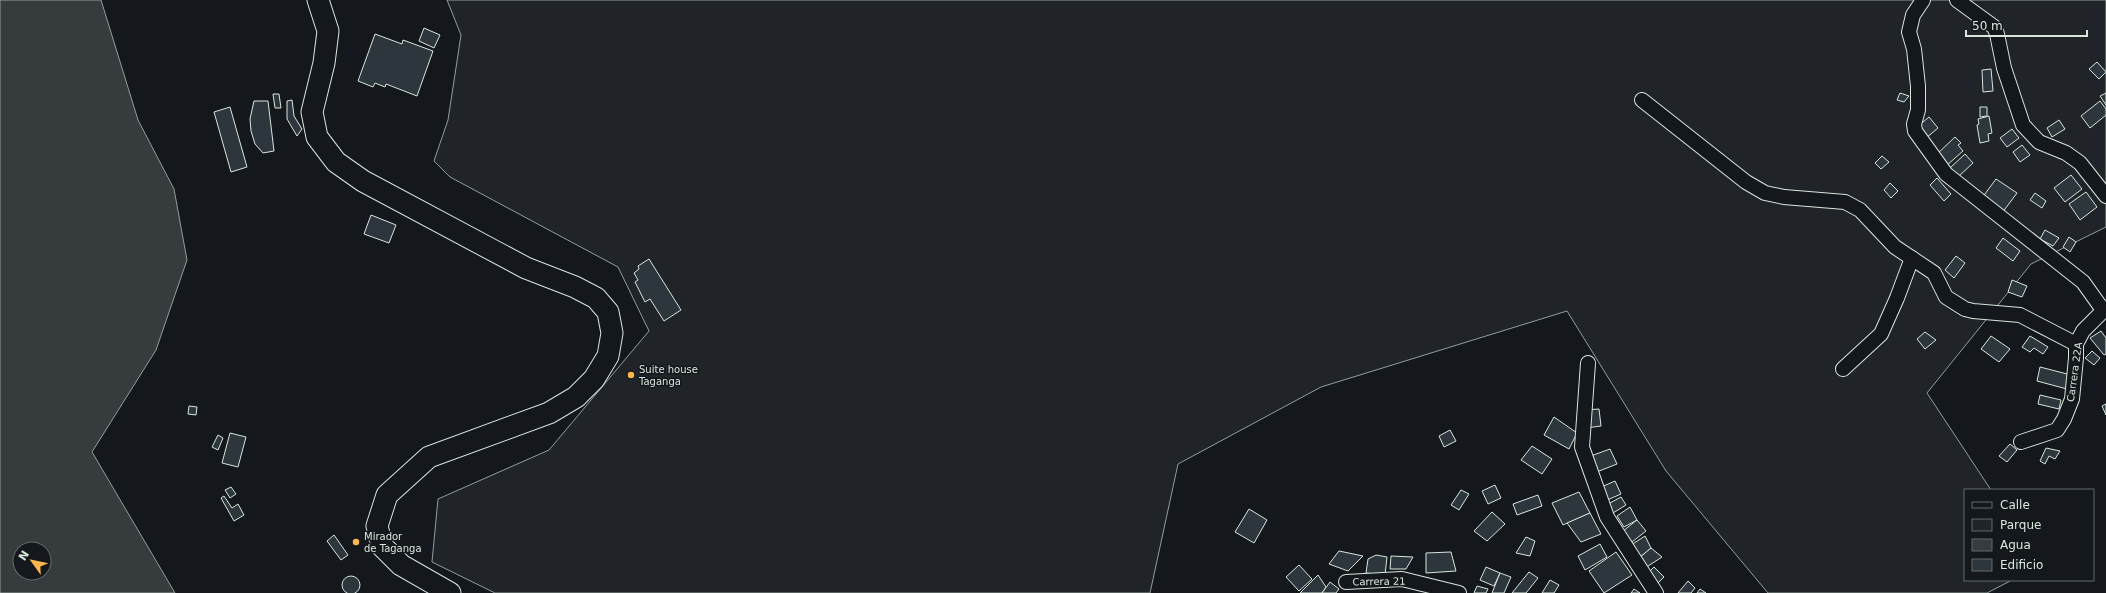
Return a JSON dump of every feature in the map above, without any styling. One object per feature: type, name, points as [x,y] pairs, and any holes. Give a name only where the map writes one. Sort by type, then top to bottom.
[{"type":"street","points":[[318,0],[328,31],[324,63],[312,112],[317,137],[336,162],[363,181],[526,268],[575,287],[596,298],[608,312],[612,333],[608,356],[594,379],[576,398],[549,413],[429,457],[387,495],[377,526],[382,546],[401,564],[450,593]]},
{"type":"street","points":[[1923,0],[1913,15],[1909,32],[1914,49],[1918,86],[1918,110],[1914,124],[1915,131],[1946,174],[2083,282],[2104,309]]},
{"type":"street","points":[[1958,0],[1994,27],[1997,34],[2004,68],[2023,125],[2039,142],[2066,152],[2080,163],[2106,196]]},
{"type":"street","points":[[1642,100],[1746,182],[1765,193],[1784,197],[1845,202],[1860,210],[1896,247],[1934,273],[1946,296],[1965,309],[2020,315],[2076,344]]},
{"type":"street","points":[[1843,369],[1881,334],[1898,298],[1912,258]]},
{"type":"street","name":"Carrera 22A","points":[[2021,442],[2057,430],[2064,419],[2072,398],[2076,344],[2083,331],[2104,309]]},
{"type":"street","points":[[1588,362],[1582,447],[1607,517],[1656,593]]},
{"type":"street","name":"Carrera 21","points":[[1346,582],[1402,579],[1460,593]]},
{"type":"green space","points":[[447,0],[2106,0],[2106,227],[2031,264],[1927,393],[1990,489],[1964,489],[1964,581],[2010,581],[1987,593],[1768,593],[1666,471],[1567,311],[1321,387],[1178,464],[1150,593],[495,593],[432,562],[438,499],[549,450],[649,331],[618,267],[450,177],[434,161],[448,120],[461,35]]},
{"type":"water","points":[[0,0],[101,0],[138,120],[174,189],[187,260],[156,350],[92,452],[175,593],[0,593]]},
{"type":"building","points":[[424,28],[440,35],[434,48],[419,41]]},
{"type":"building","points":[[375,34],[402,44],[403,40],[433,51],[417,96],[386,84],[385,87],[375,83],[373,87],[358,81]]},
{"type":"building","points":[[2097,62],[2106,72],[2099,79],[2089,69]]},
{"type":"building","points":[[1991,69],[1993,91],[1983,92],[1982,70]]},
{"type":"building","points":[[1900,93],[1909,96],[1904,102],[1897,100]]},
{"type":"building","points":[[2106,93],[2106,105],[2100,96]]},
{"type":"building","points":[[273,94],[279,94],[281,108],[275,108]]},
{"type":"building","points":[[292,100],[294,116],[302,129],[297,136],[287,119],[287,101]]},
{"type":"building","points":[[254,101],[268,101],[274,151],[263,153],[255,144],[251,131],[250,119]]},
{"type":"building","points":[[2100,101],[2106,109],[2106,115],[2090,128],[2081,116]]},
{"type":"building","points":[[230,107],[247,167],[231,172],[214,112]]},
{"type":"building","points":[[1980,107],[1987,107],[1987,116],[1980,117]]},
{"type":"building","points":[[1989,116],[1992,133],[1988,134],[1989,141],[1980,143],[1977,125],[1979,124],[1978,119]]},
{"type":"building","points":[[1929,117],[1938,128],[1926,138],[1917,127]]},
{"type":"building","points":[[2059,120],[2065,129],[2052,137],[2047,128]]},
{"type":"building","points":[[2012,129],[2019,138],[2007,147],[2000,138]]},
{"type":"building","points":[[1955,137],[1961,143],[1958,145],[1963,151],[1946,166],[1936,155]]},
{"type":"building","points":[[2022,145],[2030,155],[2020,162],[2013,152]]},
{"type":"building","points":[[1965,154],[1973,163],[1958,177],[1950,168]]},
{"type":"building","points":[[1882,156],[1889,162],[1881,169],[1875,163]]},
{"type":"building","points":[[2071,175],[2082,189],[2065,202],[2054,188]]},
{"type":"building","points":[[1937,178],[1951,194],[1944,201],[1930,185]]},
{"type":"building","points":[[1996,179],[2017,193],[2002,213],[1982,198]]},
{"type":"building","points":[[1890,183],[1898,191],[1891,198],[1884,190]]},
{"type":"building","points":[[2086,192],[2097,207],[2080,220],[2069,204]]},
{"type":"building","points":[[2035,193],[2046,201],[2042,208],[2030,200]]},
{"type":"building","points":[[371,215],[396,225],[389,243],[364,234]]},
{"type":"building","points":[[2045,230],[2059,238],[2053,246],[2040,239]]},
{"type":"building","points":[[2069,237],[2076,242],[2070,252],[2063,247]]},
{"type":"building","points":[[2003,238],[2020,251],[2013,261],[1996,248]]},
{"type":"building","points":[[1956,256],[1965,263],[1954,278],[1945,270]]},
{"type":"building","points":[[649,259],[681,310],[664,321],[650,299],[645,302],[635,282],[638,280],[634,273],[639,269],[638,266]]},
{"type":"building","points":[[2012,280],[2027,286],[2022,297],[2008,292]]},
{"type":"building","points":[[2101,331],[2106,338],[2106,354],[2104,355],[2090,338]]},
{"type":"building","points":[[1925,332],[1936,340],[1925,349],[1917,339]]},
{"type":"building","points":[[1991,336],[2010,349],[1999,362],[1981,349]]},
{"type":"building","points":[[2030,336],[2048,347],[2043,354],[2034,348],[2030,352],[2022,347]]},
{"type":"building","points":[[2092,351],[2100,358],[2094,365],[2085,358]]},
{"type":"building","points":[[2040,367],[2071,375],[2067,389],[2037,381]]},
{"type":"building","points":[[2040,395],[2061,400],[2059,409],[2038,404]]},
{"type":"building","points":[[2106,404],[2106,415],[2102,406]]},
{"type":"building","points":[[189,406],[197,407],[196,415],[188,414]]},
{"type":"building","points":[[1599,409],[1601,426],[1586,428],[1585,410]]},
{"type":"building","points":[[1554,417],[1577,433],[1569,449],[1544,435]]},
{"type":"building","points":[[1450,430],[1456,441],[1444,447],[1439,436]]},
{"type":"building","points":[[230,433],[246,437],[238,467],[222,463]]},
{"type":"building","points":[[218,435],[223,438],[218,450],[212,447]]},
{"type":"building","points":[[2010,444],[2017,450],[2007,462],[1999,456]]},
{"type":"building","points":[[1532,446],[1552,459],[1542,474],[1521,460]]},
{"type":"building","points":[[2046,448],[2060,451],[2055,459],[2049,456],[2045,464],[2040,461]]},
{"type":"building","points":[[1610,449],[1617,464],[1594,473],[1588,457]]},
{"type":"building","points":[[1615,481],[1621,494],[1605,501],[1599,488]]},
{"type":"building","points":[[1495,485],[1501,498],[1488,504],[1482,491]]},
{"type":"building","points":[[231,487],[236,494],[230,498],[225,490]]},
{"type":"building","points":[[1461,490],[1469,494],[1459,510],[1451,505]]},
{"type":"building","points":[[1579,492],[1590,513],[1563,525],[1552,503]]},
{"type":"building","points":[[1538,495],[1542,506],[1517,515],[1513,504]]},
{"type":"building","points":[[224,496],[232,508],[238,504],[244,515],[234,521],[221,498]]},
{"type":"building","points":[[1621,497],[1626,505],[1613,513],[1608,504]]},
{"type":"building","points":[[1630,507],[1637,520],[1624,527],[1617,516]]},
{"type":"building","points":[[1249,509],[1267,520],[1254,543],[1235,532]]},
{"type":"building","points":[[1492,512],[1505,524],[1487,541],[1474,531]]},
{"type":"building","points":[[1590,513],[1601,534],[1581,542],[1567,523]]},
{"type":"building","points":[[1637,520],[1646,531],[1632,542],[1623,531]]},
{"type":"building","points":[[334,535],[348,555],[341,560],[327,541]]},
{"type":"building","points":[[1645,536],[1651,548],[1639,558],[1628,547]]},
{"type":"building","points":[[1526,537],[1535,541],[1530,556],[1516,553]]},
{"type":"building","points":[[1600,544],[1607,557],[1585,570],[1578,556]]},
{"type":"building","points":[[1651,548],[1662,557],[1645,568],[1639,558]]},
{"type":"building","points":[[1339,551],[1363,556],[1348,571],[1329,564]]},
{"type":"building","points":[[1451,552],[1456,571],[1426,573],[1426,553]]},
{"type":"building","points":[[1616,552],[1632,575],[1604,593],[1589,571]]},
{"type":"building","points":[[1376,555],[1387,557],[1385,575],[1366,573],[1368,559]]},
{"type":"building","points":[[1391,556],[1413,557],[1406,569],[1390,569]]},
{"type":"building","points":[[1299,565],[1312,579],[1299,591],[1286,577]]},
{"type":"building","points":[[1486,567],[1500,573],[1494,586],[1480,580]]},
{"type":"building","points":[[1654,567],[1664,577],[1657,584],[1647,574]]},
{"type":"building","points":[[1529,572],[1538,578],[1526,593],[1512,593]]},
{"type":"building","points":[[1500,573],[1511,577],[1504,593],[1492,593]]},
{"type":"building","points":[[1318,575],[1326,587],[1322,593],[1300,593]]},
{"type":"building","points":[[347,576],[355,576],[360,581],[358,592],[355,594],[347,594],[342,589],[342,581]]},
{"type":"building","points":[[1550,580],[1559,585],[1554,593],[1542,593]]},
{"type":"building","points":[[1688,581],[1695,588],[1691,593],[1678,593]]},
{"type":"building","points":[[1330,582],[1339,589],[1336,593],[1322,593]]},
{"type":"building","points":[[1477,586],[1488,589],[1486,593],[1474,593]]},
{"type":"building","points":[[1634,589],[1640,593],[1631,593]]},
{"type":"building","points":[[1700,589],[1706,593],[1697,593]]},
{"type":"place","name":"Suite house Taganga","points":[[631,375]]},
{"type":"place","name":"Mirador de Taganga","points":[[356,542]]}]
